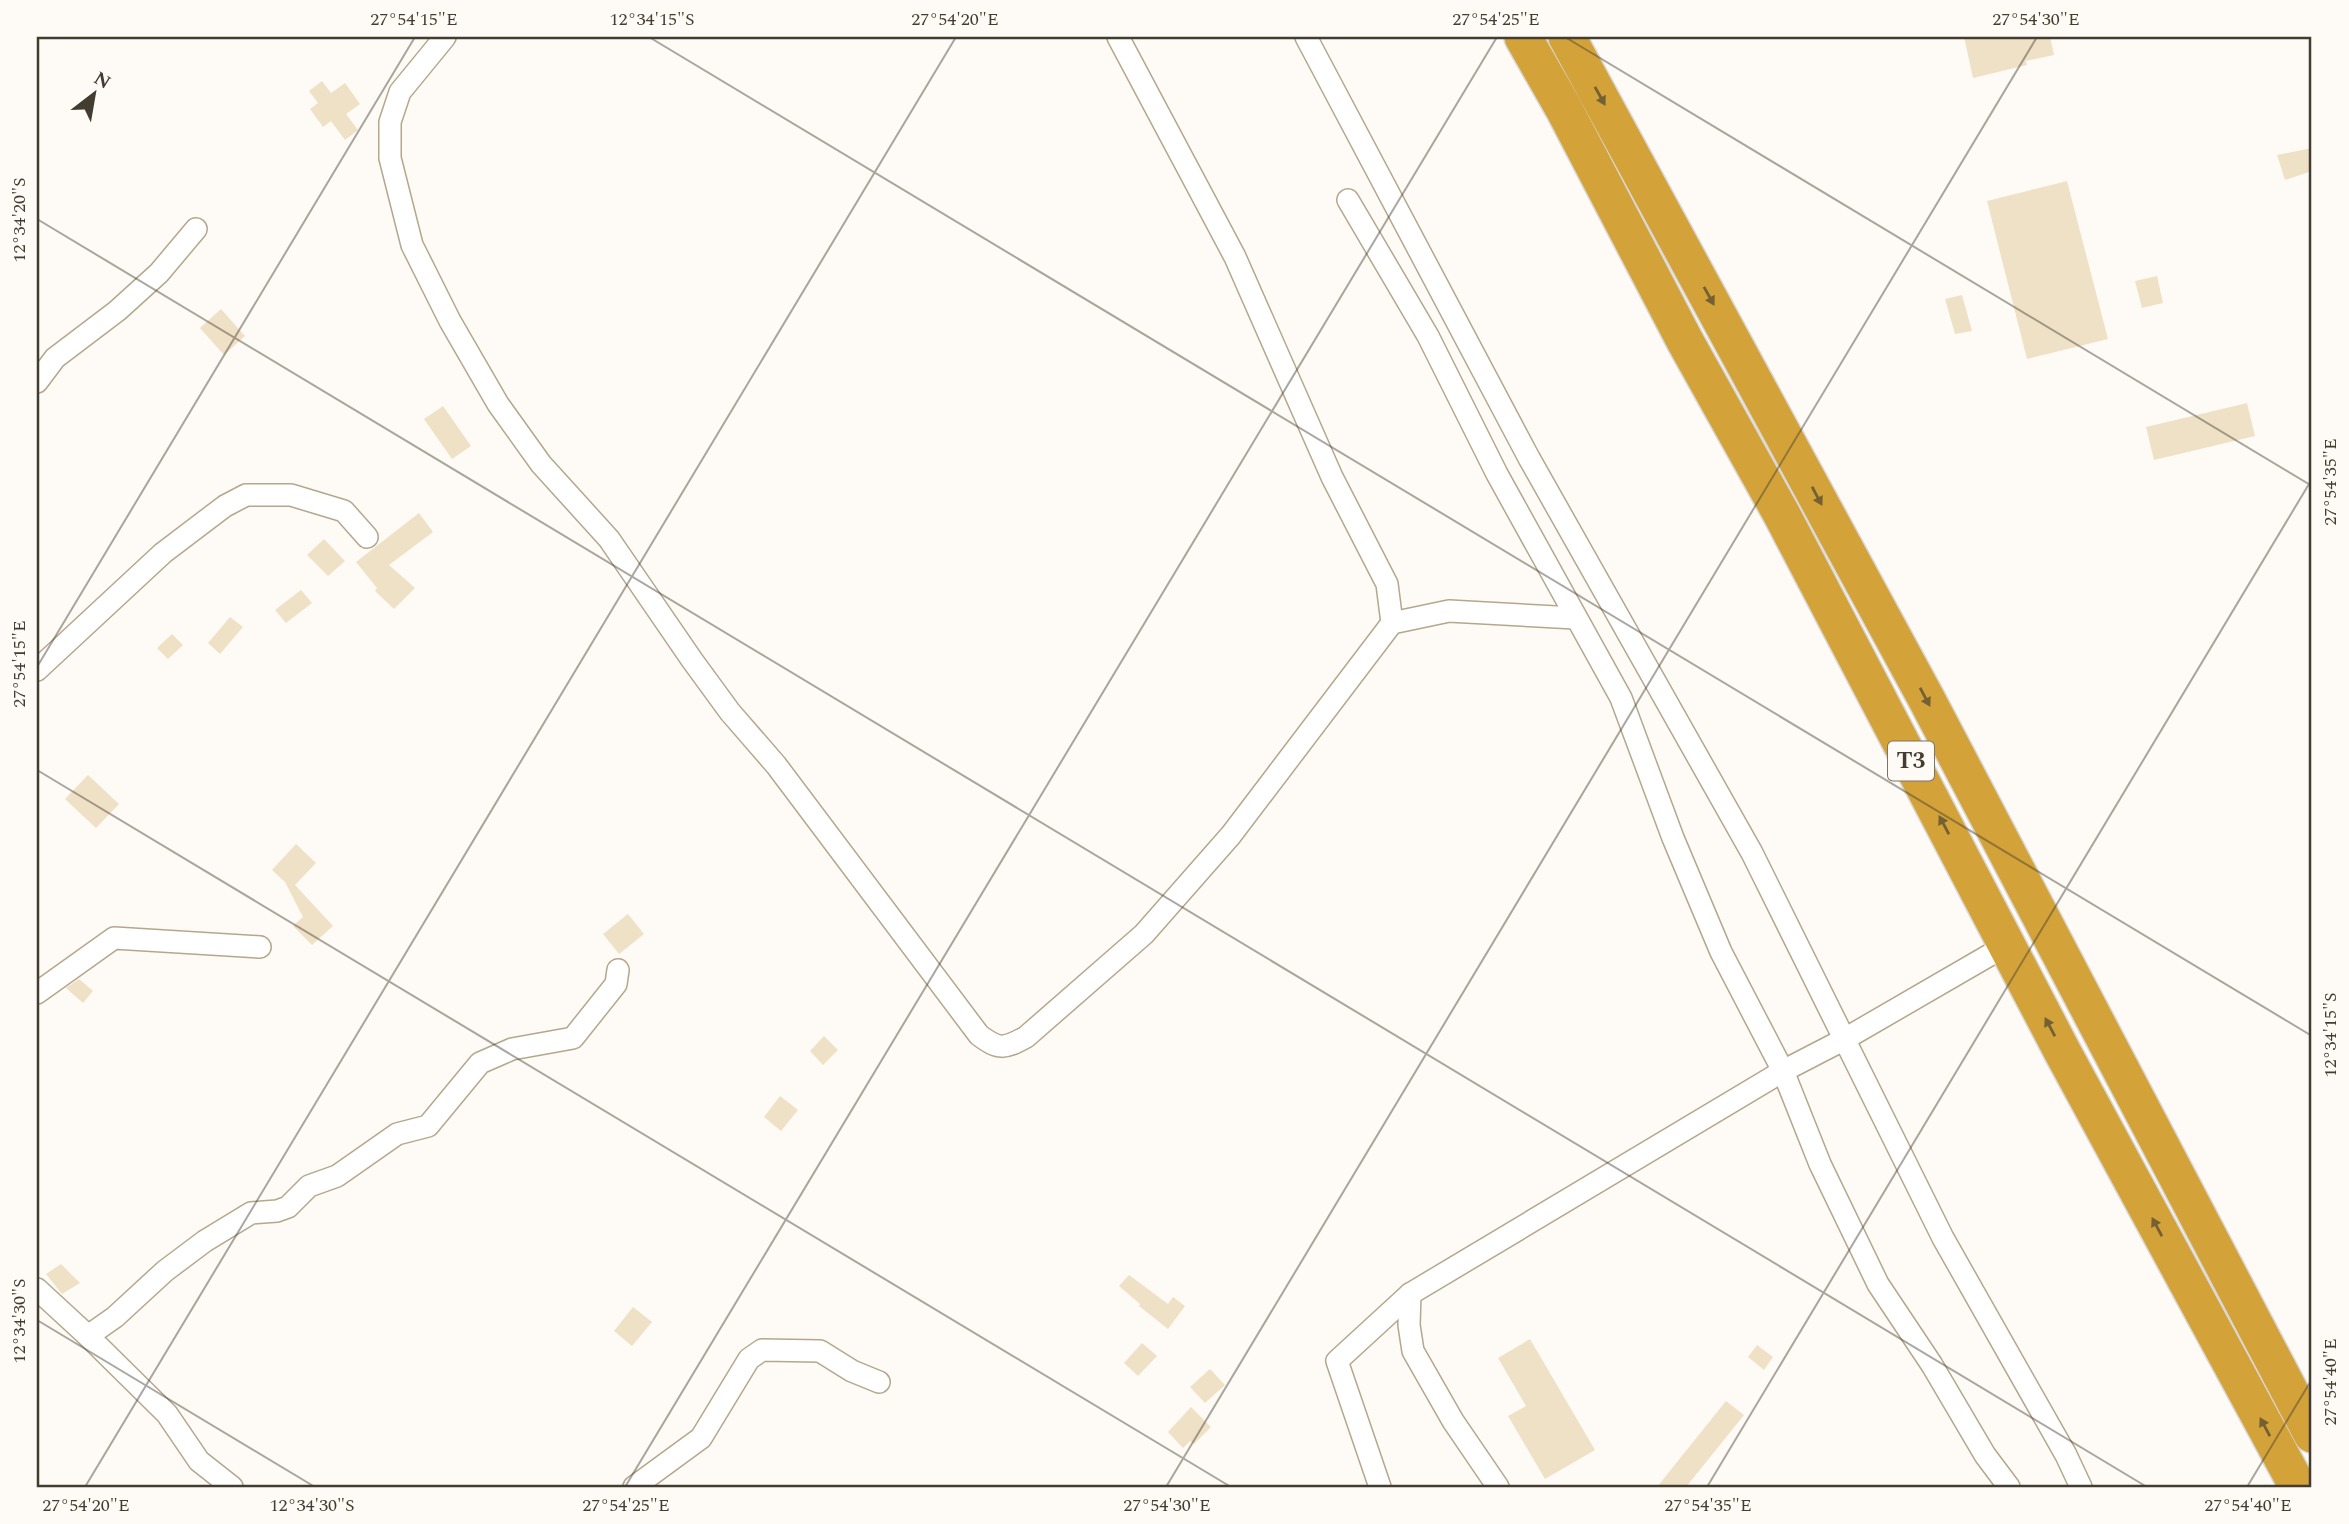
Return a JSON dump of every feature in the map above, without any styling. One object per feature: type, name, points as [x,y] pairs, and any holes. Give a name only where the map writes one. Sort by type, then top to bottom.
[{"type":"highway","name":"T3","points":[[1523,37],[1564,109],[1685,341],[1782,515],[2007,945],[2298,1487]]},
{"type":"highway","name":"T3","points":[[1567,37],[1940,724],[2312,1434]]},
{"type":"street","points":[[445,37],[400,92],[390,121],[390,158],[412,245],[450,321],[498,404],[541,464],[609,539],[723,702],[776,765],[979,1035],[994,1046],[1008,1046],[1026,1037],[1143,934],[1231,835],[1392,623],[1449,611],[1575,618]]},
{"type":"street","points":[[1118,37],[1235,257],[1332,478],[1387,584],[1392,623]]},
{"type":"street","points":[[1306,37],[1530,458],[1752,853],[1943,1238],[2066,1455],[2081,1487]]},
{"type":"street","points":[[1348,201],[1427,336],[1491,462],[1621,698],[1673,838],[1721,952],[1783,1071],[1820,1164],[1878,1284],[1932,1365],[1985,1455],[2009,1487]]},
{"type":"street","points":[[37,382],[55,358],[117,311],[159,272],[196,229]]},
{"type":"street","points":[[37,670],[163,553],[225,506],[246,495],[291,495],[344,512],[367,537]]},
{"type":"street","points":[[37,993],[114,938],[260,947]]},
{"type":"street","points":[[1380,1487],[1337,1361],[1410,1294],[1783,1071],[1843,1040],[2007,945]]},
{"type":"street","points":[[88,1336],[115,1317],[165,1271],[205,1241],[251,1213],[277,1211],[288,1207],[309,1186],[337,1177],[397,1134],[428,1126],[480,1063],[512,1049],[573,1038],[616,984],[618,970]]},
{"type":"street","points":[[37,1289],[167,1414],[200,1461],[232,1487]]},
{"type":"street","points":[[1410,1294],[1409,1325],[1413,1351],[1454,1421],[1498,1487]]},
{"type":"street","points":[[634,1487],[701,1438],[749,1359],[762,1350],[820,1351],[852,1371],[879,1382]]},
{"type":"building","points":[[1964,37],[2050,37],[2054,55],[2026,61],[2027,65],[1973,78]]},
{"type":"building","points":[[322,81],[331,93],[345,83],[360,104],[346,114],[358,130],[345,140],[331,121],[323,127],[310,109],[318,103],[309,91]]},
{"type":"building","points":[[2312,148],[2312,171],[2285,180],[2277,155]]},
{"type":"building","points":[[2067,181],[2108,339],[2027,359],[1987,201]]},
{"type":"building","points":[[2157,276],[2163,303],[2142,308],[2135,281]]},
{"type":"building","points":[[1962,295],[1972,331],[1955,334],[1945,299]]},
{"type":"building","points":[[221,309],[245,336],[224,355],[200,328]]},
{"type":"building","points":[[2247,403],[2255,436],[2154,460],[2146,427]]},
{"type":"building","points":[[443,406],[471,446],[452,459],[424,419]]},
{"type":"building","points":[[419,513],[433,532],[389,565],[415,588],[394,609],[375,591],[377,588],[356,562]]},
{"type":"building","points":[[324,539],[345,561],[328,576],[307,555]]},
{"type":"building","points":[[301,590],[312,603],[286,623],[275,610]]},
{"type":"building","points":[[230,617],[243,627],[220,654],[208,643]]},
{"type":"building","points":[[172,634],[183,645],[168,659],[157,648]]},
{"type":"building","points":[[88,775],[119,804],[96,828],[65,799]]},
{"type":"building","points":[[296,844],[316,863],[295,885],[333,926],[312,945],[293,926],[303,917],[285,882],[272,870]]},
{"type":"building","points":[[628,914],[644,934],[619,954],[603,934]]},
{"type":"building","points":[[79,979],[93,991],[83,1003],[66,988]]},
{"type":"building","points":[[824,1036],[838,1050],[823,1065],[810,1051]]},
{"type":"building","points":[[780,1096],[798,1110],[781,1131],[764,1117]]},
{"type":"building","points":[[61,1264],[80,1283],[62,1294],[46,1274]]},
{"type":"building","points":[[1129,1275],[1168,1304],[1173,1297],[1185,1306],[1168,1329],[1119,1286]]},
{"type":"building","points":[[633,1307],[652,1322],[632,1346],[614,1331]]},
{"type":"building","points":[[1530,1339],[1595,1450],[1545,1479],[1508,1416],[1526,1406],[1498,1358]]},
{"type":"building","points":[[1142,1343],[1157,1356],[1138,1376],[1124,1363]]},
{"type":"building","points":[[1757,1345],[1773,1357],[1764,1370],[1748,1357]]},
{"type":"building","points":[[1210,1369],[1225,1385],[1205,1403],[1190,1387]]},
{"type":"building","points":[[1726,1401],[1744,1415],[1686,1487],[1657,1487]]},
{"type":"building","points":[[1191,1407],[1211,1427],[1194,1444],[1190,1441],[1183,1448],[1168,1432]]}]
